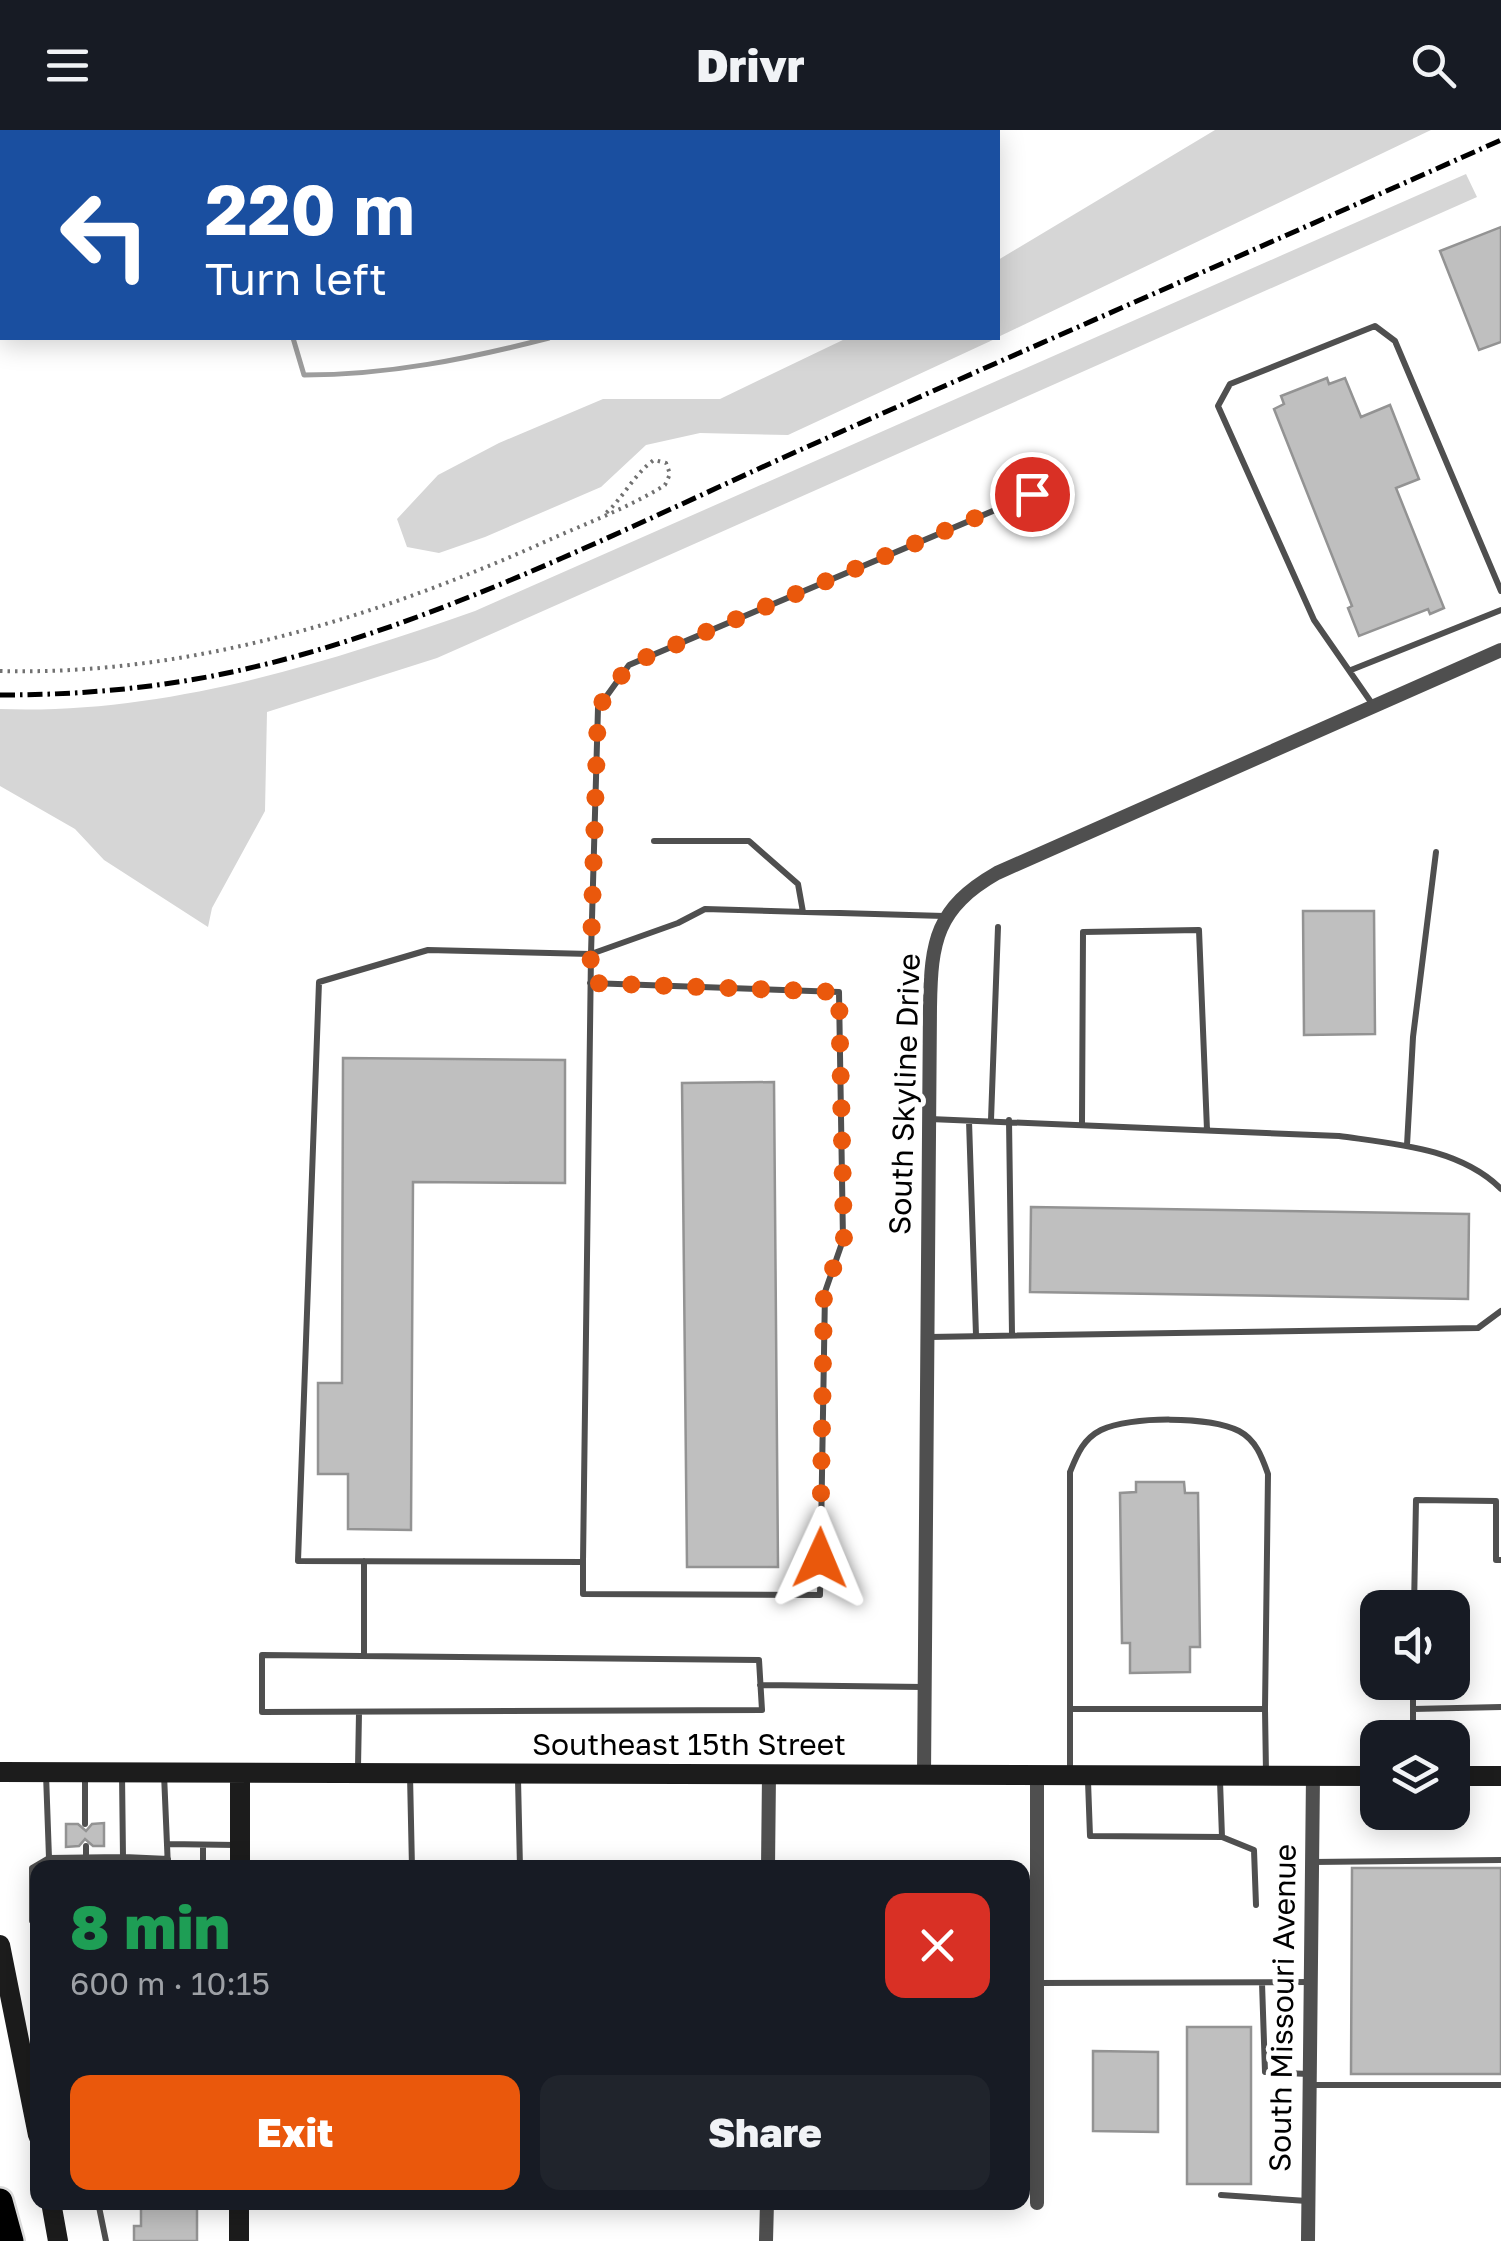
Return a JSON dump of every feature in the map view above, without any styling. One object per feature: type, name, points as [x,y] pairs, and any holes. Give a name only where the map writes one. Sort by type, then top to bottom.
[{"type":"highway","points":[[0,2201],[11,2241]]},
{"type":"main road","name":"Southeast 15th Street","points":[[0,1772],[1360,1776]]},
{"type":"main road","points":[[240,1773],[240,1860]]},
{"type":"main road","points":[[1470,1776],[1501,1776]]},
{"type":"main road","points":[[0,1945],[30,2096]]},
{"type":"main road","points":[[52,2210],[58,2241]]},
{"type":"main road","points":[[239,2210],[239,2241]]},
{"type":"street","name":"South Skyline Drive","points":[[924,1775],[930,968],[946,916],[960,897],[997,873],[1501,650]]},
{"type":"street","points":[[768,1860],[769,1774]]},
{"type":"street","points":[[1037,1775],[1037,2203]]},
{"type":"street","name":"South Missouri Avenue","points":[[1308,2241],[1312,1775]]},
{"type":"street","points":[[766,2210],[766,2241]]},
{"type":"lane","points":[[1374,706],[1314,620],[1218,406],[1230,384],[1376,326],[1395,341],[1501,591]]},
{"type":"lane","points":[[590,983],[839,992],[844,1240],[824,1292],[820,1595],[583,1594],[590,954],[598,708],[630,664],[1032,494]]},
{"type":"lane","points":[[1351,670],[1501,610]]},
{"type":"lane","points":[[654,841],[749,842],[798,884],[803,912]]},
{"type":"lane","points":[[1407,1145],[1413,1037],[1436,852]]},
{"type":"lane","points":[[583,1562],[298,1561],[320,982],[428,950],[590,954],[678,923],[705,908],[946,916]]},
{"type":"lane","points":[[991,1120],[998,927]]},
{"type":"lane","points":[[1082,1122],[1083,932],[1199,930],[1207,1130]]},
{"type":"lane","points":[[929,1119],[1082,1122],[1340,1136],[1407,1145],[1469,1165],[1501,1189]]},
{"type":"lane","points":[[969,1120],[976,1335]]},
{"type":"lane","points":[[1008,1120],[1012,1334]]},
{"type":"lane","points":[[927,1337],[1478,1328],[1501,1311]]},
{"type":"lane","points":[[1256,1905],[1254,1850],[1222,1837],[1090,1836],[1070,1710],[1070,1472],[1080,1447],[1101,1430],[1168,1420],[1240,1432],[1259,1449],[1268,1474],[1266,1775]]},
{"type":"lane","points":[[1414,1590],[1416,1500],[1496,1501],[1496,1560],[1501,1560]]},
{"type":"lane","points":[[364,1561],[364,1656]]},
{"type":"lane","points":[[262,1655],[759,1660],[760,1685],[762,1710],[262,1712],[262,1655]]},
{"type":"lane","points":[[760,1685],[924,1687]]},
{"type":"lane","points":[[1413,1700],[1413,1720]]},
{"type":"lane","points":[[1413,1709],[1501,1707]]},
{"type":"lane","points":[[1070,1710],[1264,1709]]},
{"type":"lane","points":[[358,1773],[359,1713]]},
{"type":"lane","points":[[46,1772],[48,1858]]},
{"type":"lane","points":[[85,1772],[86,1824]]},
{"type":"lane","points":[[122,1772],[124,1857]]},
{"type":"lane","points":[[164,1773],[168,1860]]},
{"type":"lane","points":[[410,1773],[412,1860]]},
{"type":"lane","points":[[518,1774],[520,1860]]},
{"type":"lane","points":[[1220,1776],[1222,1837]]},
{"type":"lane","points":[[167,1844],[240,1845]]},
{"type":"lane","points":[[203,1844],[203,1860]]},
{"type":"lane","points":[[86,1846],[86,1858]]},
{"type":"lane","points":[[45,1860],[124,1857],[146,1860]]},
{"type":"lane","points":[[1311,1862],[1501,1860]]},
{"type":"lane","points":[[1037,1983],[1309,1982]]},
{"type":"lane","points":[[1262,1983],[1265,2072],[1308,2080],[1501,2085]]},
{"type":"lane","points":[[1221,2195],[1308,2200]]},
{"type":"lane","points":[[100,2210],[106,2241]]},
{"type":"path","points":[[0,671],[115,667],[200,654],[297,632],[455,579],[606,514],[666,485],[670,474],[666,464],[654,460],[642,468],[628,494],[606,514]]},
{"type":"shaded area","points":[[1215,130],[1431,130],[1000,336],[1000,259]]},
{"type":"shaded area","points":[[1466,174],[1477,197],[437,658],[267,712],[265,811],[212,908],[208,927],[104,860],[75,829],[0,786],[0,709],[61,709],[182,695],[301,667],[475,611]]},
{"type":"shaded area","points":[[843,340],[993,340],[788,435],[700,433],[646,445],[601,487],[485,537],[439,553],[407,547],[397,519],[438,475],[499,443],[603,399],[720,399]]},
{"type":"building","points":[[1501,227],[1501,342],[1479,350],[1440,251]]},
{"type":"building","points":[[1327,378],[1329,384],[1345,378],[1361,417],[1390,405],[1419,479],[1396,488],[1444,608],[1430,614],[1428,609],[1359,636],[1348,608],[1352,606],[1274,409],[1284,404],[1281,396]]},
{"type":"building","points":[[1303,911],[1374,911],[1375,1034],[1304,1035]]},
{"type":"building","points":[[343,1058],[565,1060],[565,1183],[413,1182],[411,1530],[348,1529],[348,1474],[318,1474],[318,1383],[342,1383]]},
{"type":"building","points":[[774,1082],[778,1567],[687,1567],[682,1083]]},
{"type":"building","points":[[1031,1207],[1469,1214],[1468,1299],[1030,1292]]},
{"type":"building","points":[[1136,1482],[1184,1482],[1185,1493],[1198,1493],[1200,1647],[1190,1647],[1190,1672],[1130,1673],[1130,1643],[1122,1643],[1120,1493],[1136,1492]]},
{"type":"building","points":[[104,1823],[104,1846],[93,1846],[85,1839],[79,1846],[66,1847],[66,1824],[78,1824],[86,1831],[92,1824]]},
{"type":"building","points":[[1352,1868],[1501,1868],[1501,2074],[1351,2074]]},
{"type":"building","points":[[1187,2027],[1251,2027],[1251,2184],[1187,2184]]},
{"type":"building","points":[[1093,2051],[1158,2052],[1158,2132],[1093,2131]]},
{"type":"building","points":[[141,2210],[197,2210],[197,2241],[134,2241],[134,2226],[141,2226]]},
{"type":"waterway","points":[[294,340],[304,375],[428,364],[541,340]]},
{"type":"railway","points":[[0,695],[91,692],[181,682],[315,651],[390,627],[538,568],[1501,140]]},
{"type":"route","points":[[820,1558],[824,1292],[844,1240],[839,992],[590,983],[598,708],[630,664],[1032,494]]}]
